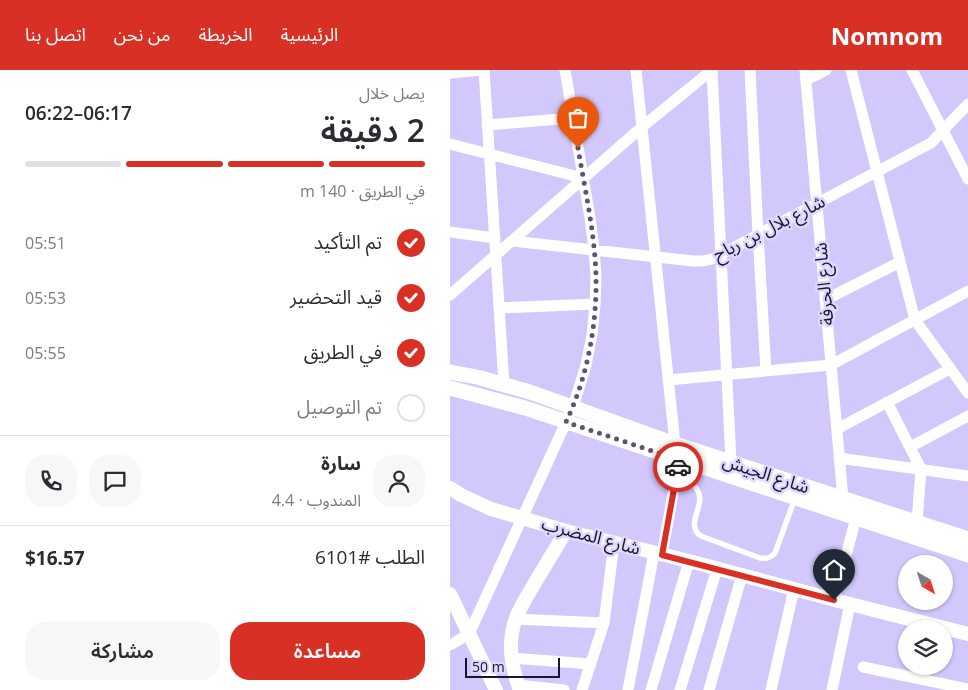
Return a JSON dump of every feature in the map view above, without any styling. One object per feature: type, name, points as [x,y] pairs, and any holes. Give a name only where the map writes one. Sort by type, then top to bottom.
[{"type":"main road","name":"شارع الجيش","points":[[450,372],[504,384],[675,444],[968,539]]},
{"type":"main road","name":"شارع الجيش","points":[[450,388],[525,408],[566,422],[678,466],[795,498],[968,555]]},
{"type":"street","points":[[450,72],[484,70],[504,384]]},
{"type":"street","points":[[450,645],[469,634],[573,407],[586,365],[592,335],[596,277],[594,249],[573,118],[569,70]]},
{"type":"street","points":[[636,70],[675,444]]},
{"type":"street","points":[[450,295],[642,127],[712,70]]},
{"type":"street","points":[[712,70],[731,462]]},
{"type":"street","points":[[750,70],[766,371]]},
{"type":"street","points":[[806,75],[826,70]]},
{"type":"street","points":[[851,70],[915,320],[968,393]]},
{"type":"street","points":[[914,72],[968,179]]},
{"type":"street","name":"شارع الحرفة","points":[[806,75],[842,499]]},
{"type":"street","name":"شارع بلال بن رباح","points":[[512,240],[693,261],[712,259],[930,143],[968,104]]},
{"type":"street","points":[[487,125],[573,118]]},
{"type":"street","points":[[450,144],[583,178]]},
{"type":"street","points":[[450,232],[495,238]]},
{"type":"street","points":[[825,300],[900,262]]},
{"type":"street","points":[[668,380],[831,365],[968,291]]},
{"type":"street","points":[[499,308],[595,304]]},
{"type":"street","points":[[837,429],[950,369]]},
{"type":"street","points":[[888,402],[921,469],[917,523]]},
{"type":"street","points":[[910,447],[968,416]]},
{"type":"street","points":[[839,458],[968,476]]},
{"type":"street","points":[[628,690],[678,466]]},
{"type":"street","name":"شارع المضرب","points":[[450,488],[491,509],[566,531],[968,634]]},
{"type":"street","points":[[834,600],[856,518]]},
{"type":"street","points":[[564,690],[519,687],[513,672],[511,638],[515,619],[523,602],[566,531]]},
{"type":"street","points":[[582,690],[604,623],[614,543]]},
{"type":"street","points":[[650,690],[688,561]]},
{"type":"street","points":[[680,690],[717,569]]},
{"type":"street","points":[[709,690],[742,575]]},
{"type":"street","points":[[773,690],[794,589]]},
{"type":"street","points":[[450,594],[496,690]]},
{"type":"street","points":[[832,690],[850,604]]},
{"type":"street","points":[[515,619],[604,623]]},
{"type":"street","points":[[511,658],[590,664]]},
{"type":"street","points":[[863,667],[968,689]]},
{"type":"lane","points":[[678,466],[700,495],[694,524],[694,529],[697,533],[760,558],[771,557],[775,554],[795,498]]},
{"type":"way so far","points":[[578,148],[594,249],[595,304],[592,335],[586,365],[573,407],[566,422],[679,460],[678,467]]},
{"type":"route","points":[[678,467],[662,555],[834,600]]}]
